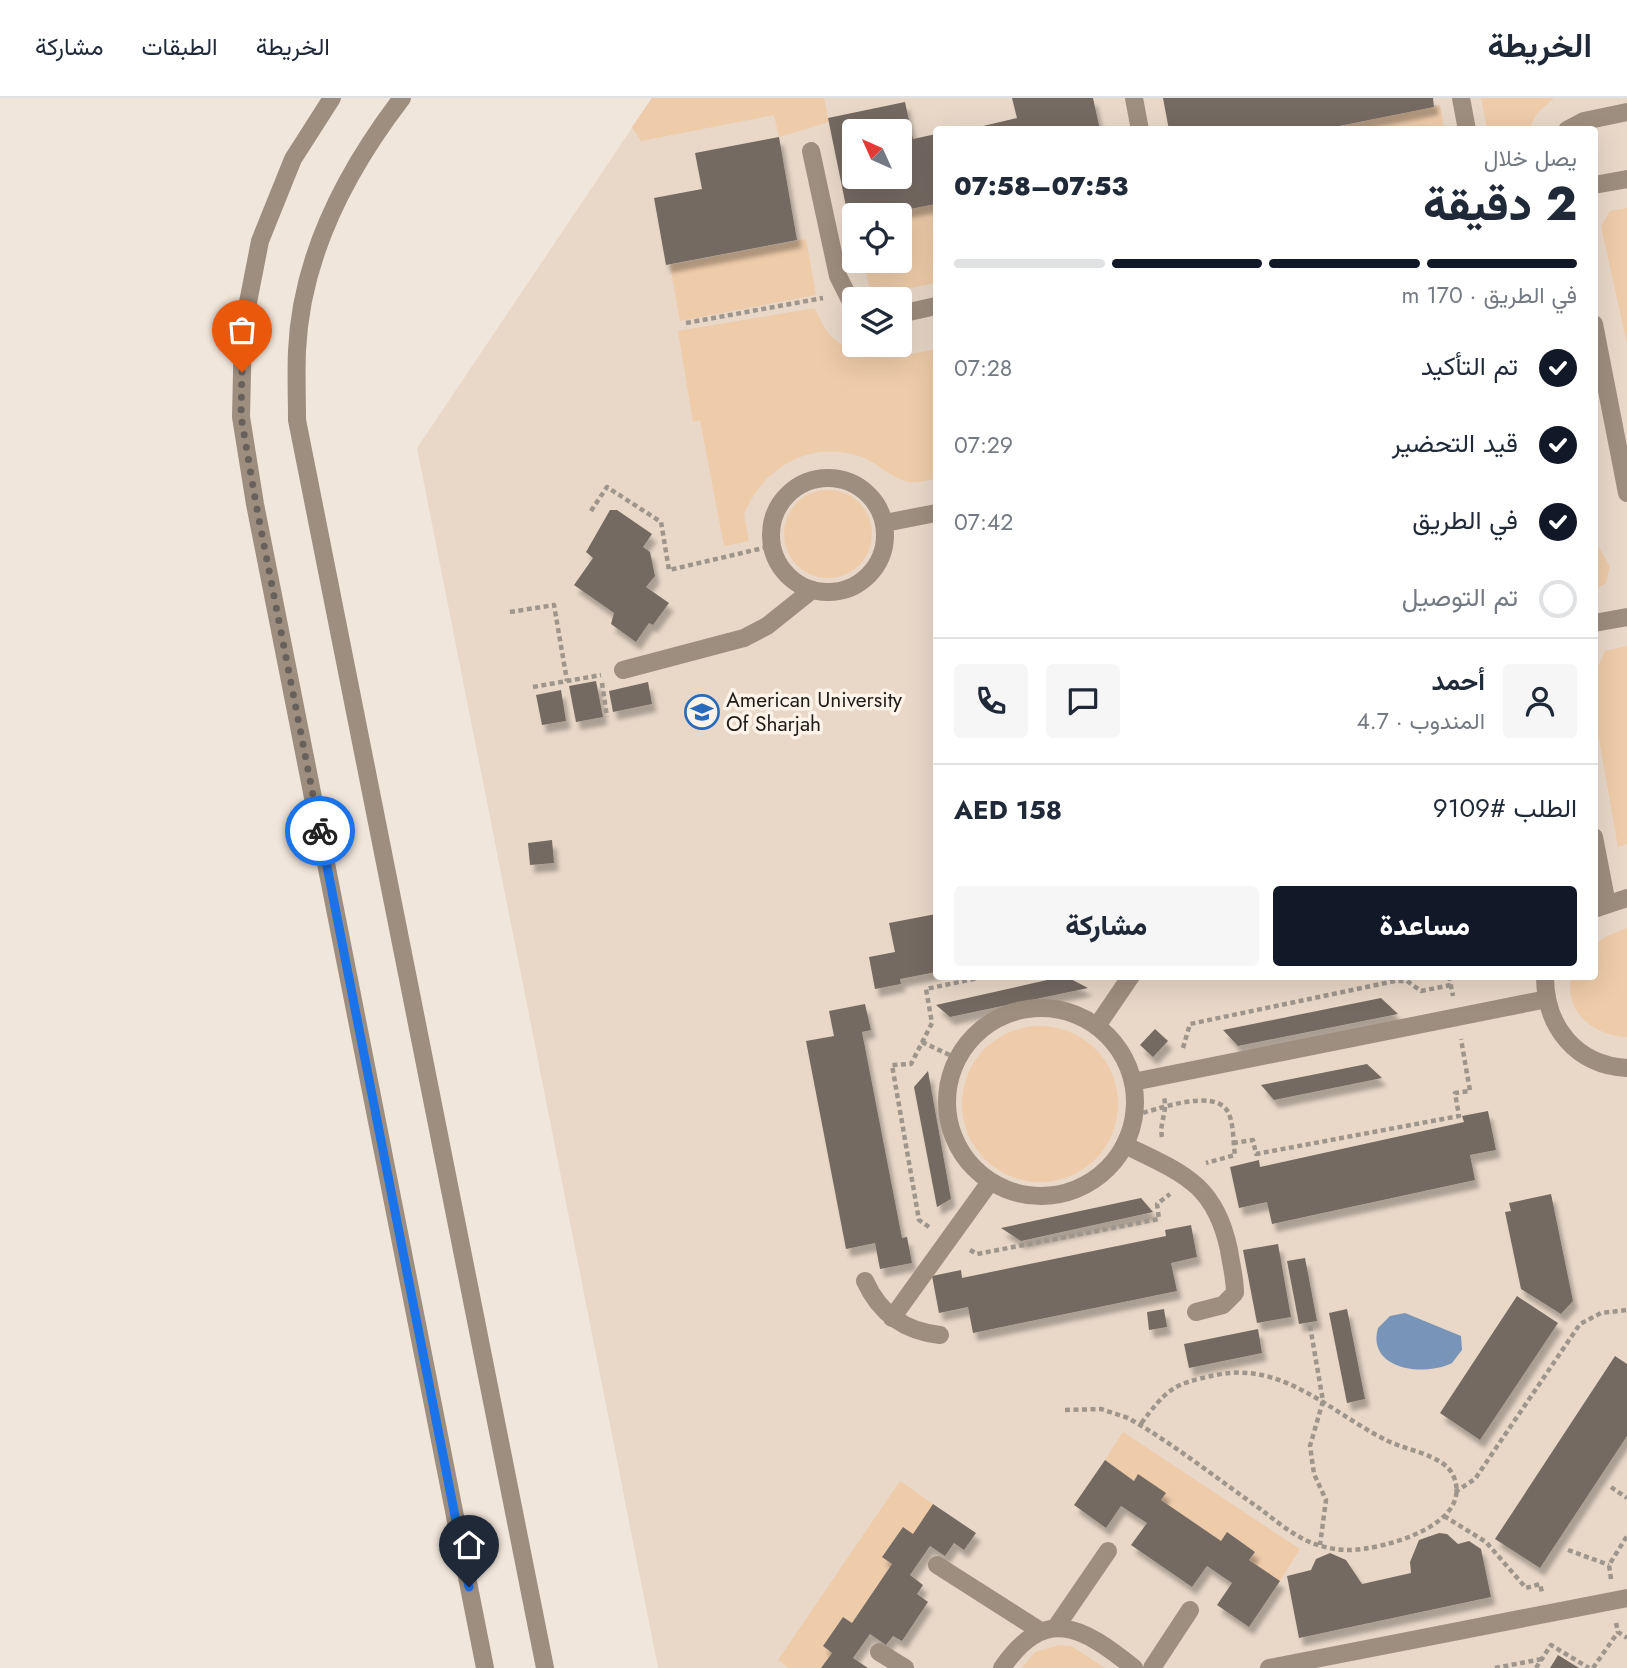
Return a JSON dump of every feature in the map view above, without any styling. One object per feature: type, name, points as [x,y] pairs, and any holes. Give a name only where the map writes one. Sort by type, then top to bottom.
[{"type":"street","points":[[332,98],[293,159],[260,241],[243,328],[241,416],[261,531],[485,1668]]},
{"type":"street","points":[[402,98],[364,147],[331,211],[308,278],[297,349],[297,420],[545,1668]]},
{"type":"street","points":[[1134,98],[1139,126]]},
{"type":"street","points":[[1461,98],[1465,126]]},
{"type":"street","points":[[1575,126],[1584,121],[1627,112]]},
{"type":"street","points":[[811,150],[838,276],[843,287]]},
{"type":"street","points":[[1598,184],[1627,179]]},
{"type":"street","points":[[912,311],[933,307]]},
{"type":"street","points":[[1598,344],[1627,493]]},
{"type":"street","points":[[827,477],[847,480],[865,490],[877,504],[885,523],[886,540],[873,571],[845,589],[829,592],[812,590],[785,573],[772,545],[772,526],[785,499],[808,481],[827,477]]},
{"type":"street","points":[[885,523],[933,514]]},
{"type":"street","points":[[623,670],[744,638],[766,626],[812,590]]},
{"type":"street","points":[[1598,622],[1627,617]]},
{"type":"street","points":[[1598,876],[1601,906],[1627,898]]},
{"type":"street","points":[[1097,1026],[1128,980]]},
{"type":"street","points":[[1545,980],[1547,999],[1560,1034],[1573,1048],[1589,1059],[1607,1066],[1627,1068]]},
{"type":"street","points":[[1133,1082],[1547,999]]},
{"type":"street","points":[[1047,1008],[1097,1026],[1120,1050],[1133,1082],[1135,1115],[1125,1145],[1110,1167],[1089,1183],[1065,1194],[1039,1196],[1013,1193],[990,1182],[969,1163],[954,1139],[947,1112],[949,1085],[958,1059],[974,1037],[995,1020],[1020,1011],[1047,1008]]},
{"type":"street","points":[[1125,1145],[1190,1180],[1203,1191],[1222,1220],[1236,1293],[1231,1301],[1196,1312]]},
{"type":"street","points":[[892,1318],[990,1182]]},
{"type":"street","points":[[864,1281],[881,1308],[892,1318],[923,1333],[940,1335]]},
{"type":"street","points":[[1002,1668],[1020,1644],[1048,1629],[1108,1551]]},
{"type":"street","points":[[937,1565],[1048,1629],[1087,1638],[1134,1668]]},
{"type":"street","points":[[1269,1668],[1620,1599]]},
{"type":"street","points":[[1152,1668],[1190,1610]]},
{"type":"street","points":[[880,1652],[905,1668]]},
{"type":"path","points":[[686,323],[842,302]]},
{"type":"path","points":[[591,511],[607,487],[661,522],[669,570],[772,545]]},
{"type":"path","points":[[510,612],[554,605],[567,681]]},
{"type":"path","points":[[533,687],[623,670]]},
{"type":"path","points":[[601,675],[607,717]]},
{"type":"path","points":[[969,980],[926,989],[932,1023],[911,1064],[892,1065],[919,1220],[977,1254],[1159,1219],[1157,1204],[1190,1180],[1210,1161],[1235,1156],[1229,1115],[1213,1100],[1199,1100],[1135,1115]]},
{"type":"path","points":[[1233,1143],[1253,1140],[1256,1154],[1459,1116],[1455,1093],[1469,1091],[1450,980]]},
{"type":"path","points":[[922,1042],[958,1059]]},
{"type":"path","points":[[1455,1492],[1475,1479],[1580,1324],[1601,1313],[1627,1310]]},
{"type":"path","points":[[1310,1326],[1323,1401],[1310,1446],[1314,1474],[1326,1500],[1320,1545]]},
{"type":"path","points":[[1065,1410],[1101,1409],[1140,1425],[1294,1534],[1320,1545],[1349,1550],[1386,1544],[1433,1527],[1444,1516],[1455,1492],[1455,1480],[1446,1465],[1385,1440],[1323,1401],[1267,1374],[1230,1372],[1182,1382],[1159,1400],[1140,1425]]},
{"type":"path","points":[[1611,1487],[1627,1498]]},
{"type":"path","points":[[1444,1516],[1486,1542],[1526,1588],[1540,1584],[1551,1645],[1536,1668]]},
{"type":"path","points":[[1620,1599],[1609,1565],[1627,1536]]},
{"type":"path","points":[[1568,1550],[1609,1565]]},
{"type":"path","points":[[1551,1645],[1591,1668],[1618,1632]]},
{"type":"path","points":[[1495,1668],[1542,1659]]},
{"type":"shaded area","name":"American University Of Sharjah","points":[[652,98],[1627,98],[1627,1668],[658,1668],[417,448]]},
{"type":"shaded area","points":[[652,98],[824,98],[829,122],[779,137],[774,115],[641,141],[632,127]]},
{"type":"shaded area","points":[[1481,98],[1554,98],[1538,112],[1530,126],[1486,126]]},
{"type":"shaded area","points":[[1440,105],[1444,126],[1338,126]]},
{"type":"shaded area","points":[[933,205],[933,284],[912,288],[869,287],[866,273],[912,273],[912,209]]},
{"type":"shaded area","points":[[1627,208],[1627,344],[1601,226],[1610,211]]},
{"type":"shaded area","points":[[806,239],[816,295],[680,321],[670,265]]},
{"type":"shaded area","points":[[815,308],[826,330],[842,344],[842,357],[912,357],[912,354],[933,350],[933,479],[909,482],[862,457],[843,452],[807,455],[776,471],[752,497],[744,514],[749,541],[724,546],[700,420],[693,422],[678,331]]},
{"type":"shaded area","points":[[828,490],[853,497],[865,509],[872,534],[865,559],[853,571],[828,578],[803,571],[791,559],[784,534],[791,509],[803,497]]},
{"type":"shaded area","points":[[1598,546],[1610,567],[1606,583],[1598,588]]},
{"type":"shaded area","points":[[1627,646],[1627,844],[1618,847],[1598,733],[1598,666],[1605,651]]},
{"type":"shaded area","points":[[1627,928],[1627,1037],[1615,1036],[1593,1027],[1584,1020],[1572,1001],[1571,980],[1598,980],[1598,943]]},
{"type":"shaded area","points":[[1040,1026],[1070,1032],[1095,1049],[1112,1074],[1118,1104],[1112,1134],[1095,1159],[1070,1176],[1040,1182],[1010,1176],[985,1159],[968,1134],[962,1104],[968,1074],[985,1049],[1010,1032]]},
{"type":"shaded area","points":[[1123,1432],[1300,1549],[1280,1581],[1249,1560],[1255,1552],[1227,1532],[1221,1541],[1161,1500],[1165,1493],[1134,1481],[1105,1460]]},
{"type":"shaded area","points":[[900,1481],[933,1504],[913,1534],[903,1527],[882,1556],[892,1564],[852,1623],[843,1617],[823,1646],[832,1653],[821,1668],[789,1668],[778,1660]]},
{"type":"shaded area","points":[[1060,1645],[1071,1646],[1105,1668],[1022,1668],[1035,1652]]},
{"type":"water","points":[[1405,1313],[1461,1336],[1462,1350],[1452,1363],[1441,1367],[1414,1369],[1389,1361],[1381,1353],[1377,1342],[1378,1328],[1390,1316]]},
{"type":"building","points":[[1012,98],[1093,98],[1099,126],[983,126],[1017,118]]},
{"type":"building","points":[[1163,98],[1433,98],[1434,107],[1339,126],[1168,126]]},
{"type":"building","points":[[905,102],[909,119],[842,119],[842,187],[828,118]]},
{"type":"building","points":[[912,134],[913,139],[933,135],[933,205],[912,209],[912,203],[845,203],[842,189],[912,189]]},
{"type":"building","points":[[779,137],[797,240],[666,265],[654,198],[702,189],[695,153]]},
{"type":"building","points":[[610,510],[617,510],[652,534],[643,547],[650,552],[655,576],[646,587],[669,603],[653,625],[649,623],[636,642],[611,624],[614,613],[574,585],[593,558],[586,552]]},
{"type":"building","points":[[596,681],[603,717],[576,722],[569,686]]},
{"type":"building","points":[[648,682],[652,704],[613,712],[609,691]]},
{"type":"building","points":[[561,690],[566,721],[542,725],[536,695]]},
{"type":"building","points":[[552,840],[554,863],[530,865],[528,843]]},
{"type":"building","points":[[933,915],[933,973],[900,979],[901,984],[875,989],[869,957],[895,952],[889,923]]},
{"type":"building","points":[[1047,980],[1073,980],[1088,988],[950,1017],[936,1005]]},
{"type":"building","points":[[1381,998],[1398,1014],[1238,1046],[1223,1030]]},
{"type":"building","points":[[865,1004],[871,1030],[862,1032],[902,1238],[907,1237],[912,1263],[880,1269],[875,1243],[846,1249],[806,1041],[834,1036],[829,1011]]},
{"type":"building","points":[[1155,1029],[1168,1041],[1153,1057],[1140,1045]]},
{"type":"building","points":[[1367,1064],[1382,1078],[1274,1100],[1261,1085]]},
{"type":"building","points":[[928,1071],[951,1199],[937,1207],[914,1087]]},
{"type":"building","points":[[1488,1111],[1496,1150],[1470,1155],[1475,1180],[1272,1224],[1267,1202],[1239,1208],[1230,1167],[1259,1160],[1260,1167],[1464,1122],[1462,1116]]},
{"type":"building","points":[[1551,1194],[1573,1301],[1561,1314],[1521,1289],[1505,1212],[1511,1211],[1509,1203]]},
{"type":"building","points":[[1141,1198],[1153,1212],[1021,1241],[1001,1228]]},
{"type":"building","points":[[1191,1225],[1197,1257],[1171,1263],[1177,1291],[973,1333],[968,1307],[939,1313],[932,1276],[961,1270],[962,1278],[1166,1236],[1165,1230]]},
{"type":"building","points":[[1278,1244],[1291,1317],[1257,1323],[1243,1250]]},
{"type":"building","points":[[1305,1258],[1317,1321],[1299,1324],[1287,1261]]},
{"type":"building","points":[[1517,1296],[1558,1323],[1480,1440],[1440,1413]]},
{"type":"building","points":[[1164,1309],[1167,1327],[1149,1330],[1147,1312]]},
{"type":"building","points":[[1347,1309],[1365,1399],[1347,1403],[1329,1313]]},
{"type":"building","points":[[1258,1329],[1262,1353],[1189,1368],[1184,1344]]},
{"type":"building","points":[[1615,1356],[1627,1364],[1627,1436],[1540,1568],[1495,1539]]},
{"type":"building","points":[[1105,1460],[1134,1481],[1138,1474],[1166,1493],[1161,1500],[1221,1541],[1227,1532],[1255,1552],[1249,1560],[1280,1581],[1249,1627],[1217,1605],[1232,1583],[1207,1566],[1192,1587],[1131,1545],[1147,1523],[1121,1506],[1106,1528],[1074,1505]]},
{"type":"building","points":[[933,1504],[976,1533],[964,1550],[954,1543],[945,1556],[930,1546],[910,1575],[923,1585],[917,1594],[928,1602],[902,1641],[893,1636],[886,1645],[870,1634],[853,1658],[868,1668],[821,1668],[832,1653],[823,1646],[843,1617],[852,1623],[892,1564],[882,1557],[903,1527],[913,1534]]},
{"type":"building","points":[[1439,1533],[1447,1534],[1458,1544],[1469,1541],[1481,1549],[1491,1597],[1299,1638],[1287,1576],[1311,1570],[1316,1559],[1330,1553],[1346,1560],[1362,1584],[1411,1573],[1410,1562],[1419,1540]]},
{"type":"building","points":[[1558,1655],[1579,1668],[1550,1668]]},
{"type":"way so far","points":[[242,372],[241,416],[320,831]]},
{"type":"place","name":"American University Of Sharjah","points":[[702,712]]},
{"type":"route","points":[[320,831],[469,1587]]}]
